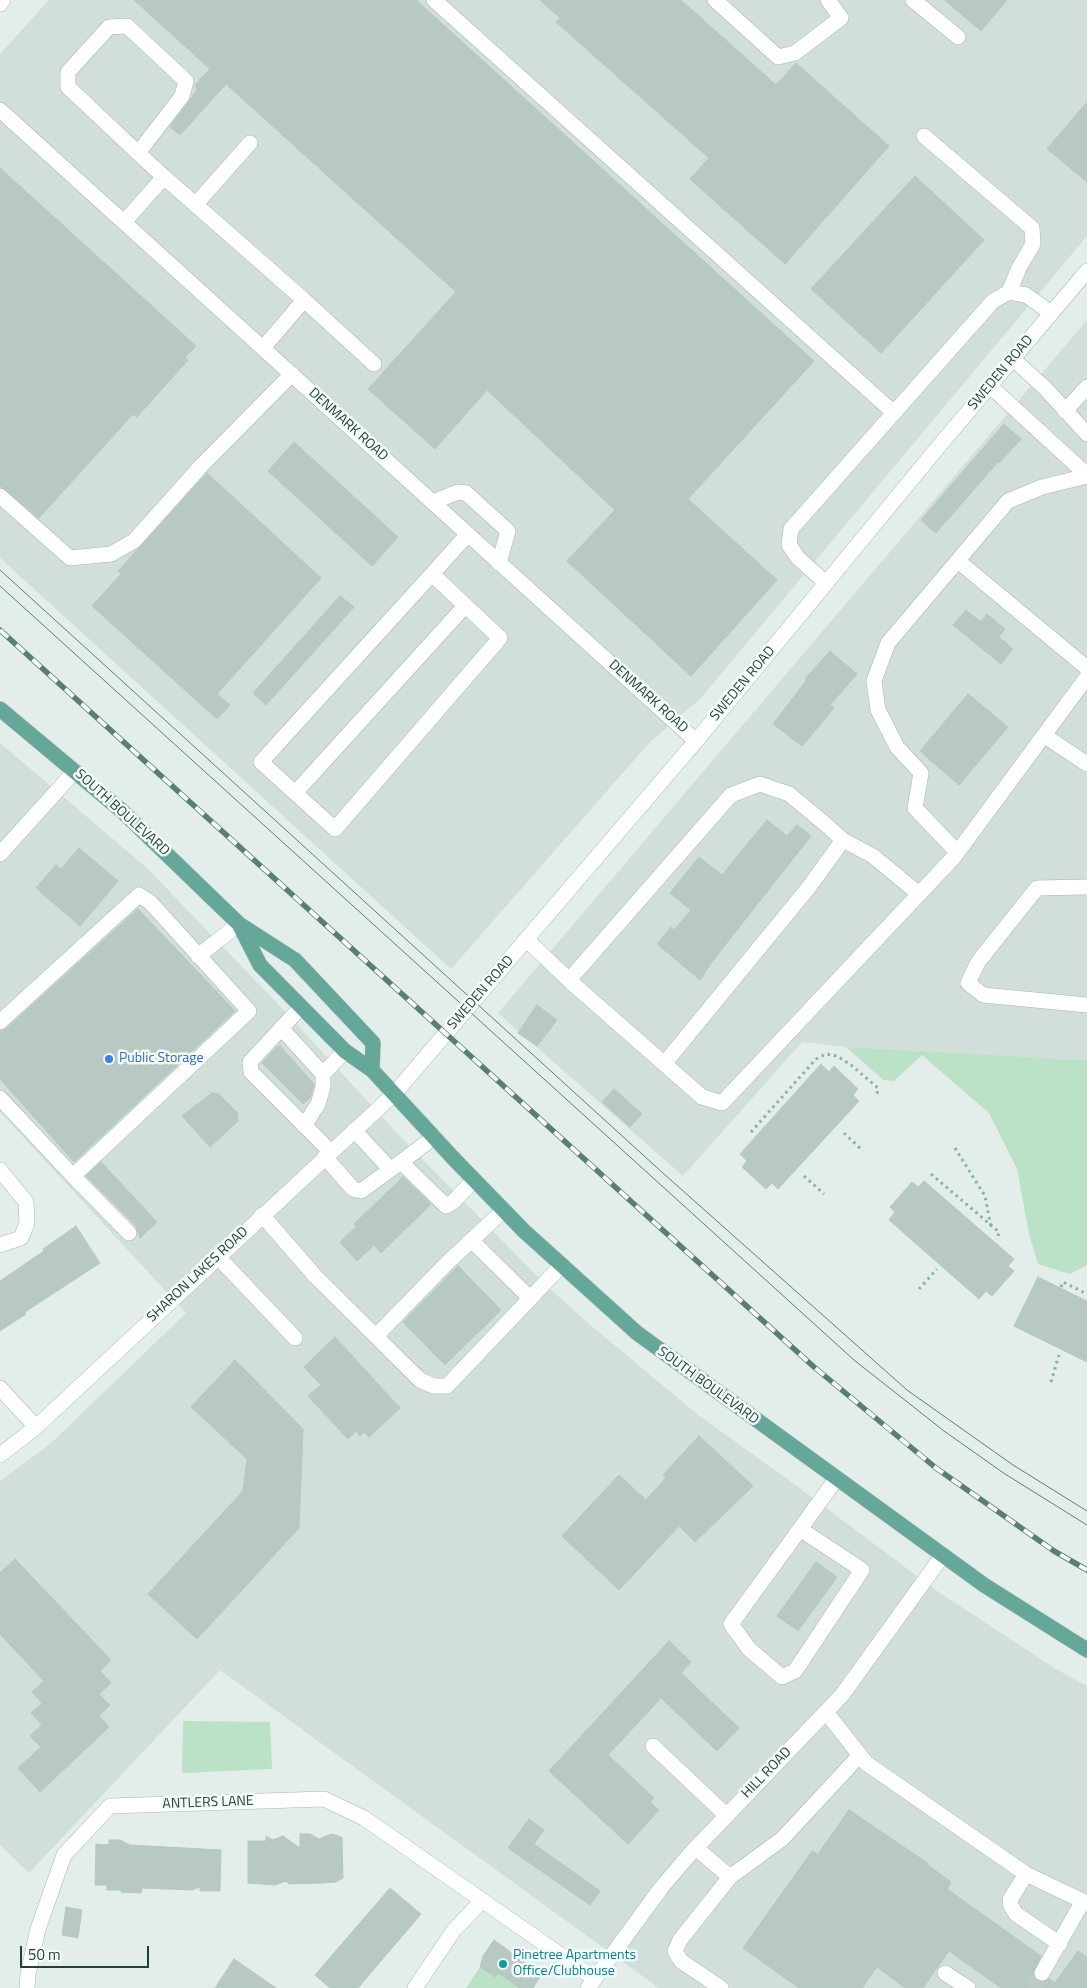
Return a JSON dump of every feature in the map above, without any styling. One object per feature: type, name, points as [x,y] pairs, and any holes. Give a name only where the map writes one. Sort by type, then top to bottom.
[{"type":"main road","name":"SOUTH BOULEVARD","points":[[0,709],[129,817],[239,924],[295,960],[373,1043],[372,1070]]},
{"type":"main road","name":"SOUTH BOULEVARD","points":[[239,924],[260,965],[345,1051],[372,1070],[504,1210],[562,1266],[637,1333],[943,1556],[1033,1618],[1087,1650]]},
{"type":"street","points":[[0,4],[3,0]]},
{"type":"street","points":[[434,0],[893,412]]},
{"type":"street","points":[[715,0],[778,57],[795,53],[841,18],[828,0]]},
{"type":"street","points":[[913,0],[958,37]]},
{"type":"street","points":[[138,153],[182,96],[186,81],[127,26],[109,27],[68,72],[68,87],[138,153],[164,177],[374,364]]},
{"type":"street","name":"DENMARK ROAD","points":[[0,110],[696,740]]},
{"type":"street","points":[[924,136],[1032,228],[1033,244],[1019,268],[1009,292]]},
{"type":"street","points":[[195,205],[250,143]]},
{"type":"street","points":[[124,222],[164,177]]},
{"type":"street","name":"SWEDEN ROAD","points":[[394,1094],[696,740],[1087,271]]},
{"type":"street","points":[[826,583],[798,558],[788,545],[791,528],[992,301],[1009,292],[1026,295],[1051,313]]},
{"type":"street","points":[[262,348],[304,300]]},
{"type":"street","points":[[1013,359],[1044,388],[1087,434]]},
{"type":"street","points":[[0,496],[70,558],[111,554],[134,541],[201,466],[292,374]]},
{"type":"street","points":[[990,386],[1087,475]]},
{"type":"street","points":[[1065,411],[1087,387]]},
{"type":"street","points":[[957,852],[915,808],[921,773],[897,747],[878,710],[874,681],[888,643],[1008,501],[1042,487],[1087,475]]},
{"type":"street","points":[[433,502],[458,492],[466,493],[508,531],[500,563]]},
{"type":"street","points":[[432,574],[500,638],[336,829],[261,762],[468,534]]},
{"type":"street","points":[[958,561],[1087,668]]},
{"type":"street","points":[[295,793],[466,606]]},
{"type":"street","points":[[526,940],[702,1097],[722,1103],[957,852],[1087,678]]},
{"type":"street","points":[[1044,736],[1087,764]]},
{"type":"street","points":[[0,854],[76,771]]},
{"type":"street","points":[[569,980],[731,795],[760,784],[789,794],[843,840],[873,856],[919,894]]},
{"type":"street","points":[[664,1064],[810,887],[843,840]]},
{"type":"street","points":[[1087,887],[1037,888],[978,962],[968,983],[983,995],[1087,1005]]},
{"type":"street","points":[[0,1022],[139,895],[150,902],[249,1011],[73,1176]]},
{"type":"street","points":[[198,956],[239,924]]},
{"type":"street","points":[[301,1007],[250,1062],[251,1072],[304,1126],[353,1189],[361,1191],[434,1137]]},
{"type":"street","points":[[281,1028],[323,1074],[323,1087],[318,1104],[304,1126]]},
{"type":"street","points":[[323,1074],[345,1051]]},
{"type":"street","name":"SHARON LAKES ROAD","points":[[0,1455],[36,1427],[394,1094]]},
{"type":"street","points":[[0,1098],[129,1233]]},
{"type":"street","points":[[354,1130],[446,1206],[453,1202],[474,1180]]},
{"type":"street","points":[[0,1170],[26,1202],[27,1223],[21,1238],[0,1245]]},
{"type":"street","points":[[376,1336],[471,1240],[504,1210]]},
{"type":"street","points":[[262,1215],[316,1277],[420,1380],[434,1386],[447,1386],[562,1266]]},
{"type":"street","points":[[471,1240],[530,1298]]},
{"type":"street","points":[[218,1257],[295,1338]]},
{"type":"street","points":[[0,1388],[36,1427]]},
{"type":"street","points":[[800,1529],[862,1570],[795,1671],[782,1677],[749,1649],[731,1624],[836,1479]]},
{"type":"street","name":"HILL ROAD","points":[[591,1984],[661,1888],[696,1848],[857,1677],[943,1556]]},
{"type":"street","points":[[826,1712],[866,1763],[1026,1874],[1085,1902],[1042,1973]]},
{"type":"street","points":[[652,1746],[727,1816]]},
{"type":"street","points":[[721,1988],[681,1961],[675,1952],[680,1940],[730,1877],[782,1839],[860,1756]]},
{"type":"street","name":"ANTLERS LANE","points":[[27,1988],[28,1974],[38,1929],[64,1855],[110,1806],[324,1799],[364,1818],[482,1901],[591,1984]]},
{"type":"street","points":[[696,1848],[730,1877]]},
{"type":"street","points":[[1026,1874],[1010,1900],[1011,1906],[1016,1914],[1060,1944]]},
{"type":"street","points":[[415,1988],[454,1930],[482,1901]]},
{"type":"street","points":[[945,1973],[968,1988]]},
{"type":"path","points":[[751,1132],[816,1059],[826,1054],[837,1056],[851,1065],[878,1088],[877,1096]]},
{"type":"path","points":[[844,1133],[863,1151]]},
{"type":"path","points":[[955,1148],[985,1196],[992,1227]]},
{"type":"path","points":[[931,1174],[999,1232],[997,1240]]},
{"type":"path","points":[[804,1176],[824,1194]]},
{"type":"path","points":[[920,1289],[937,1269]]},
{"type":"path","points":[[1061,1287],[1063,1282],[1087,1294]]},
{"type":"path","points":[[1051,1382],[1059,1355]]},
{"type":"shaded area","points":[[49,0],[1087,0],[1087,236],[700,699],[649,743],[451,969],[0,558],[0,54]]},
{"type":"shaded area","points":[[1087,320],[1087,1060],[846,1047],[802,1042],[683,1176],[498,1013]]},
{"type":"shaded area","points":[[0,743],[146,867],[278,1004],[395,1131],[547,1286],[588,1323],[697,1414],[937,1591],[1056,1669],[1087,1686],[1087,1988],[659,1988],[220,1670],[29,1873],[0,1845],[0,1481],[50,1444],[186,1313],[0,1112]]},
{"type":"green space","points":[[846,1047],[1087,1060],[1087,1265],[1070,1274],[1038,1264],[1029,1234],[1017,1169],[989,1113],[922,1055],[894,1081],[883,1080]]},
{"type":"green space","points":[[183,1721],[270,1722],[272,1769],[182,1773]]},
{"type":"green space","points":[[480,1967],[495,1977],[498,1973],[520,1988],[466,1988]]},
{"type":"building","points":[[134,0],[416,0],[814,361],[688,499],[777,580],[691,676],[567,561],[615,510],[487,390],[435,449],[368,389],[456,292],[226,84],[180,135],[170,127],[197,90],[195,85],[210,69]]},
{"type":"building","points":[[540,0],[681,0],[776,85],[796,63],[889,146],[785,264],[690,179],[709,158],[556,22],[560,18]]},
{"type":"building","points":[[945,0],[1007,0],[981,31]]},
{"type":"building","points":[[1087,102],[1087,182],[1047,149]]},
{"type":"building","points":[[0,168],[196,346],[185,357],[188,360],[137,417],[133,414],[39,518],[0,486]]},
{"type":"building","points":[[915,176],[984,240],[881,353],[811,289]]},
{"type":"building","points":[[1004,424],[1021,439],[998,462],[936,533],[921,520]]},
{"type":"building","points":[[294,442],[398,537],[372,566],[268,471]]},
{"type":"building","points":[[207,473],[321,578],[217,694],[230,705],[217,719],[92,606],[121,574],[118,571]]},
{"type":"building","points":[[340,596],[354,607],[266,705],[253,693]]},
{"type":"building","points":[[966,610],[981,622],[987,614],[1005,629],[999,637],[1013,649],[1001,664],[953,625]]},
{"type":"building","points":[[830,651],[857,674],[830,705],[834,708],[802,746],[773,724],[806,681],[805,679]]},
{"type":"building","points":[[968,694],[1008,727],[959,785],[920,751]]},
{"type":"building","points":[[767,820],[787,836],[797,825],[811,836],[711,963],[700,980],[657,944],[671,927],[674,930],[691,910],[670,893],[699,857],[722,875]]},
{"type":"building","points":[[79,848],[118,881],[80,926],[36,888],[56,865],[61,869]]},
{"type":"building","points":[[138,909],[235,1011],[74,1162],[0,1079],[0,1031],[6,1029]]},
{"type":"building","points":[[537,1005],[557,1020],[537,1046],[518,1033]]},
{"type":"building","points":[[280,1046],[314,1084],[310,1098],[303,1104],[262,1063]]},
{"type":"building","points":[[821,1064],[829,1072],[834,1066],[858,1089],[853,1095],[859,1101],[778,1189],[772,1183],[766,1189],[742,1167],[747,1161],[740,1154]]},
{"type":"building","points":[[614,1089],[642,1114],[630,1127],[602,1102]]},
{"type":"building","points":[[212,1093],[219,1094],[237,1112],[238,1121],[210,1147],[182,1116]]},
{"type":"building","points":[[101,1162],[157,1222],[140,1238],[136,1226],[86,1176]]},
{"type":"building","points":[[403,1177],[431,1204],[381,1253],[374,1245],[357,1261],[340,1242],[356,1227],[354,1224]]},
{"type":"building","points":[[924,1181],[1014,1259],[1008,1266],[1014,1271],[992,1296],[986,1291],[979,1299],[889,1220],[895,1212],[890,1207],[912,1182],[918,1187]]},
{"type":"building","points":[[76,1226],[100,1263],[25,1312],[26,1314],[0,1331],[0,1281]]},
{"type":"building","points":[[458,1266],[501,1310],[445,1365],[403,1322]]},
{"type":"building","points":[[1038,1277],[1087,1301],[1087,1362],[1014,1326]]},
{"type":"building","points":[[335,1337],[400,1408],[369,1437],[364,1432],[360,1436],[356,1431],[348,1439],[308,1396],[321,1385],[304,1367]]},
{"type":"building","points":[[235,1360],[303,1429],[299,1528],[197,1639],[148,1594],[243,1491],[247,1459],[191,1407]]},
{"type":"building","points":[[699,1436],[753,1486],[695,1542],[679,1526],[619,1590],[562,1536],[619,1475],[646,1500],[666,1478],[663,1475]]},
{"type":"building","points":[[15,1559],[111,1660],[100,1671],[111,1683],[99,1694],[110,1705],[99,1716],[109,1727],[40,1792],[18,1768],[41,1747],[30,1736],[42,1725],[31,1713],[42,1703],[32,1692],[44,1681],[0,1634],[0,1573]]},
{"type":"building","points":[[816,1562],[837,1577],[798,1631],[777,1616]]},
{"type":"building","points":[[669,1641],[691,1662],[681,1673],[739,1728],[717,1751],[661,1698],[608,1755],[654,1798],[650,1802],[659,1810],[628,1844],[549,1771]]},
{"type":"building","points":[[849,1810],[929,1864],[951,1882],[947,1889],[1041,1956],[1033,1973],[1037,1981],[1043,1982],[1049,1979],[1055,1983],[1078,1951],[1087,1957],[1087,1988],[1001,1988],[949,1951],[923,1988],[905,1988],[877,1967],[862,1988],[799,1988],[743,1948],[812,1851],[818,1854]]},
{"type":"building","points":[[529,1819],[544,1830],[534,1844],[600,1891],[590,1905],[508,1848]]},
{"type":"building","points":[[300,1834],[310,1834],[319,1839],[331,1834],[342,1837],[343,1878],[336,1882],[323,1883],[289,1884],[286,1881],[275,1885],[248,1883],[248,1841],[266,1841],[266,1836],[273,1840],[283,1836],[300,1848]]},
{"type":"building","points":[[109,1840],[120,1840],[130,1845],[221,1850],[220,1891],[200,1891],[200,1887],[192,1890],[142,1888],[141,1893],[107,1890],[107,1885],[95,1885],[96,1844],[109,1845]]},
{"type":"building","points":[[390,1888],[421,1914],[358,1988],[330,1988],[315,1975]]},
{"type":"building","points":[[66,1907],[82,1910],[78,1938],[62,1935]]},
{"type":"building","name":"Pinetree Apartments Office/Clubhouse","points":[[494,1940],[526,1963],[523,1967],[540,1977],[533,1988],[520,1988],[498,1973],[495,1977],[480,1967],[483,1956]]},
{"type":"building","points":[[234,1959],[276,1988],[215,1988]]},
{"type":"tunnel","points":[[1031,1988],[1042,1973]]},
{"type":"tram line","points":[[0,570],[664,1174],[907,1390],[1013,1465],[1087,1511]]},
{"type":"tram line","points":[[0,586],[854,1360],[944,1431],[1005,1474],[1087,1525]]},
{"type":"railway","points":[[0,630],[814,1367],[936,1468],[1054,1551],[1087,1570]]},
{"type":"place","name":"Public Storage","points":[[109,1059]]},
{"type":"place","name":"Pinetree Apartments Office/Clubhouse","points":[[503,1964]]}]
